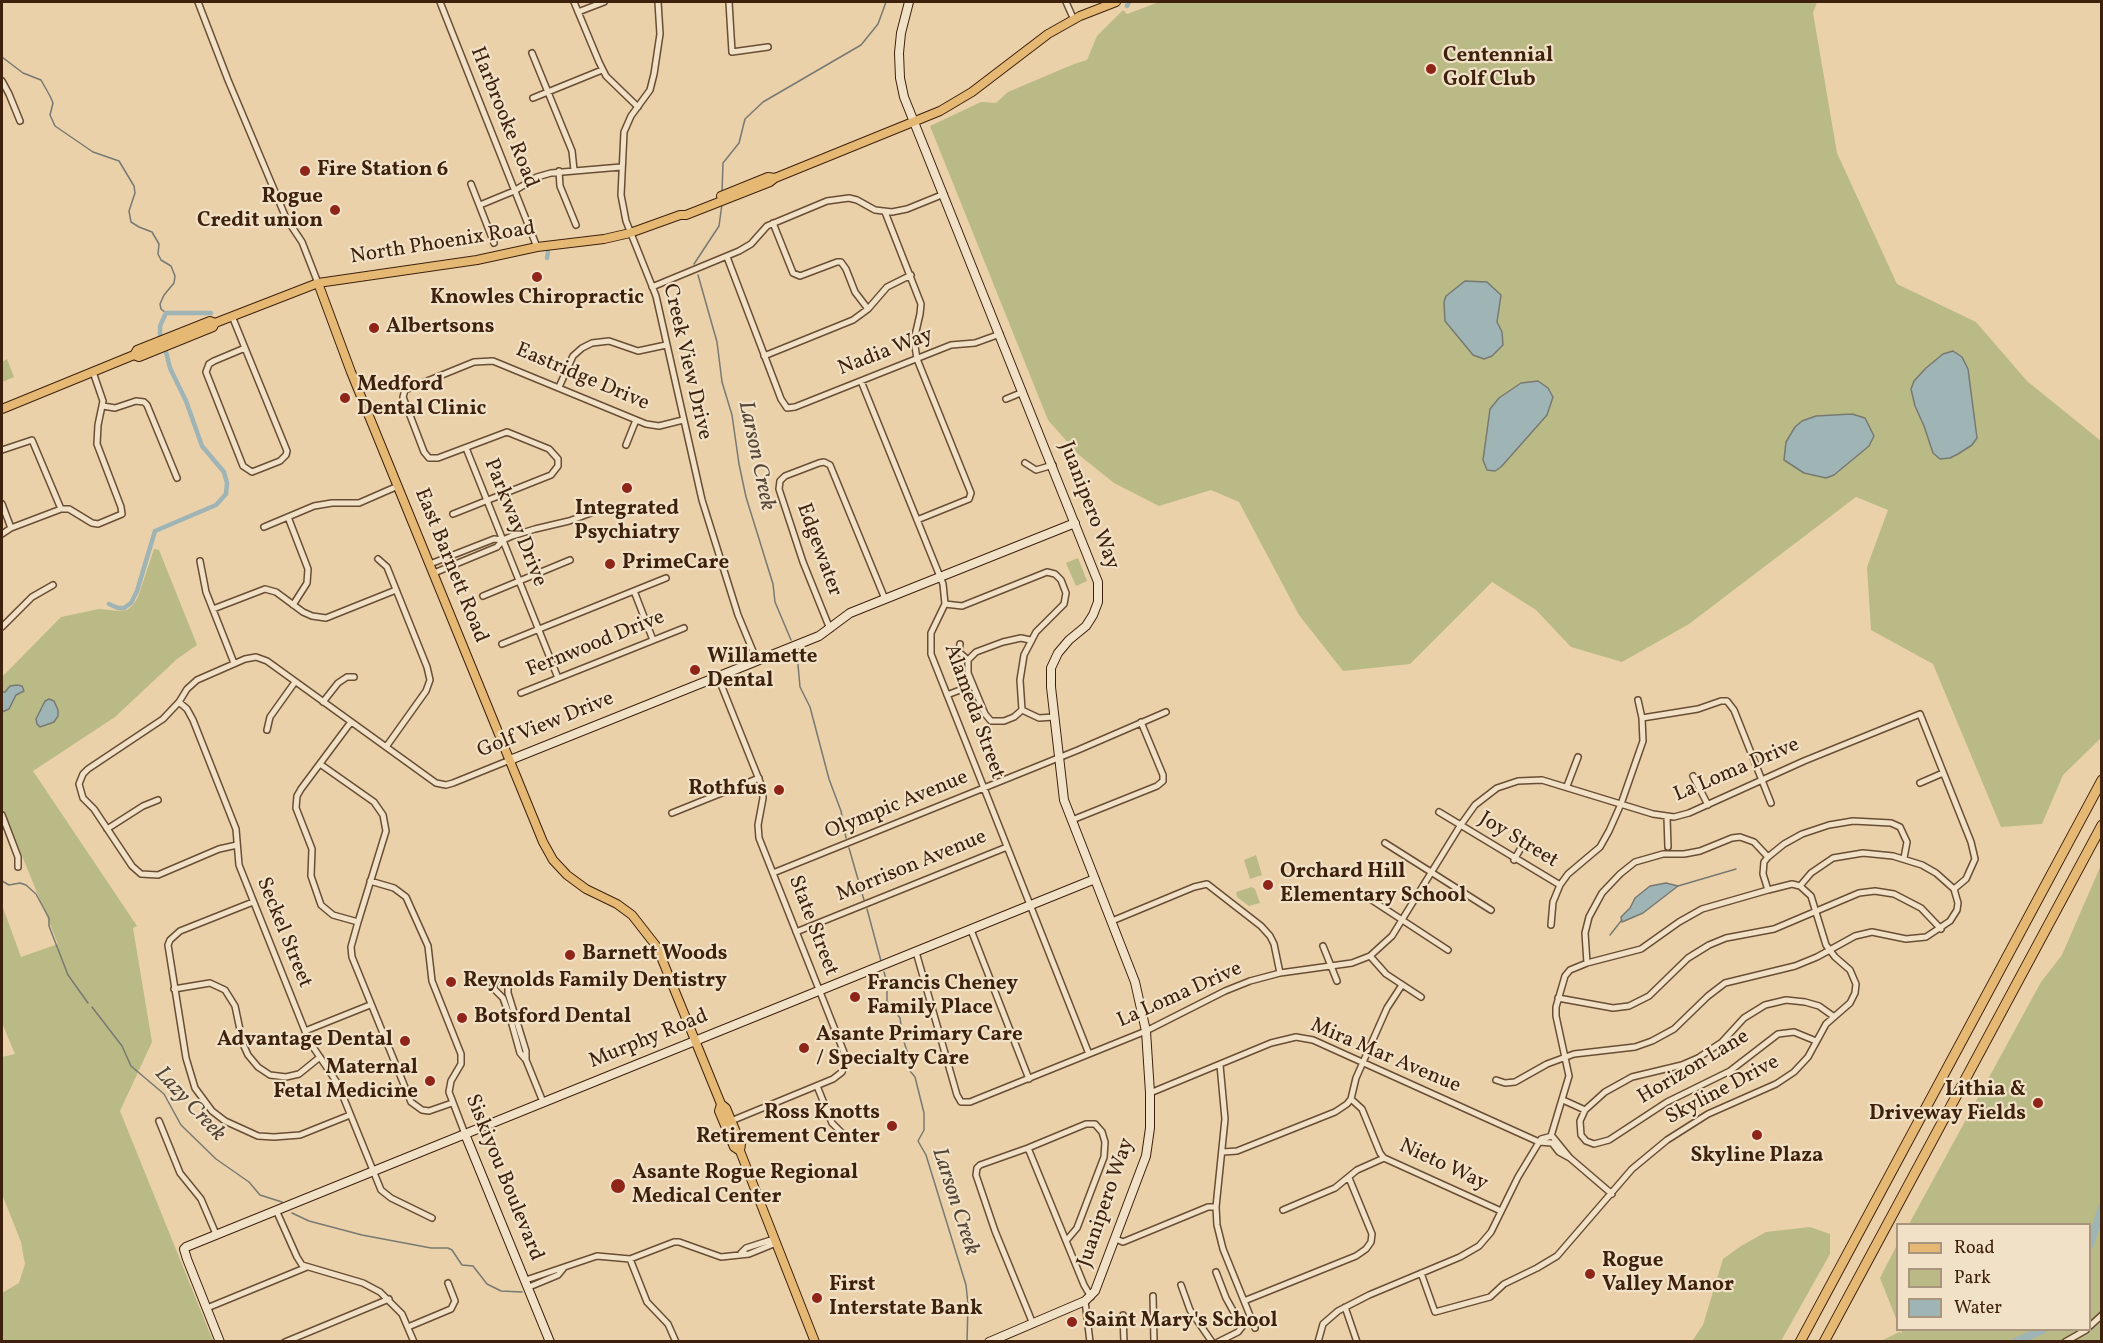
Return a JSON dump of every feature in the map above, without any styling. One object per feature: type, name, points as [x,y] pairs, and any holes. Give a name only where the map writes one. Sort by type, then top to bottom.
[{"type":"highway","points":[[1800,1341],[2102,780]]},
{"type":"highway","points":[[1824,1341],[2102,825]]},
{"type":"main road","name":"North Phoenix Road","points":[[2,409],[134,355],[137,350],[210,321],[215,323],[318,283],[477,260],[537,247],[604,239],[686,215],[708,203],[770,183],[775,178],[914,123],[960,100],[1032,45],[1074,20],[1116,2]]},
{"type":"main road","name":"East Barnett Road","points":[[318,283],[351,372],[543,842],[560,868],[576,882],[607,898],[632,915],[652,939],[661,955],[721,1104],[726,1108],[741,1144],[740,1151],[815,1341]]},
{"type":"main road","name":"East Barnett Road","points":[[721,1104],[719,1111],[734,1147],[740,1151]]},
{"type":"street","name":"East Barnett Road","points":[[198,2],[286,218],[302,242],[318,283]]},
{"type":"street","name":"Harbrooke Road","points":[[440,2],[537,247]]},
{"type":"street","points":[[574,2],[602,70],[610,81],[638,107]]},
{"type":"street","points":[[578,12],[604,2]]},
{"type":"street","name":"Creek View Drive","points":[[658,2],[660,34],[654,74],[650,90],[626,124],[621,167],[621,195],[630,233],[652,287],[702,500],[738,615],[757,661]]},
{"type":"street","points":[[729,2],[732,52],[768,48]]},
{"type":"street","name":"Juanipero Way","points":[[909,2],[901,33],[899,59],[903,90],[914,123],[1095,572],[1099,592],[1090,620],[1063,646],[1054,661],[1050,677],[1062,790],[1135,982],[1146,1031],[1150,1128],[1147,1150],[1116,1239],[1088,1299]]},
{"type":"street","points":[[1066,2],[1074,20]]},
{"type":"street","points":[[532,53],[572,151],[574,170]]},
{"type":"street","points":[[533,98],[602,70]]},
{"type":"street","points":[[2,81],[20,121]]},
{"type":"street","points":[[480,205],[514,191],[537,177],[559,171],[621,167]]},
{"type":"street","points":[[559,171],[561,186],[576,225]]},
{"type":"street","points":[[471,184],[494,243]]},
{"type":"street","points":[[652,287],[747,248],[763,229],[772,223],[827,201],[842,198],[857,200],[885,212],[907,209],[944,194]]},
{"type":"street","points":[[885,212],[921,304],[914,340],[917,359],[970,493],[969,499],[917,520]]},
{"type":"street","points":[[772,223],[793,273],[800,276],[841,262],[855,292],[868,309]]},
{"type":"street","points":[[727,257],[764,356],[853,320],[868,309],[887,287],[911,275]]},
{"type":"street","points":[[232,316],[287,451],[284,459],[252,472],[243,466],[206,372],[209,364],[245,348]]},
{"type":"street","name":"Nadia Way","points":[[764,356],[781,399],[786,407],[795,407],[956,344],[975,343],[1000,334]]},
{"type":"street","points":[[559,387],[573,356],[591,343],[609,341],[638,351],[666,345]]},
{"type":"street","name":"Eastridge Drive","points":[[403,394],[410,388],[474,362],[487,360],[500,362],[653,426],[683,420]]},
{"type":"street","points":[[2,534],[11,528],[61,509],[69,509],[92,523],[98,524],[122,514],[97,444],[98,425],[103,406],[102,395],[93,372]]},
{"type":"street","points":[[861,381],[940,577],[945,604],[962,606],[1043,573],[1051,572],[1061,580],[1066,599],[1061,608],[1042,623],[1030,640],[1021,671],[1022,710]]},
{"type":"street","points":[[1006,399],[1023,392]]},
{"type":"street","name":"Parkway Drive","points":[[403,394],[404,402],[426,456],[435,459],[466,448],[558,678]]},
{"type":"street","points":[[103,406],[116,408],[141,401],[147,405],[177,478]]},
{"type":"street","points":[[626,445],[636,420]]},
{"type":"street","points":[[453,514],[551,475],[558,466],[558,459],[549,450],[507,432],[466,448]]},
{"type":"street","points":[[2,450],[32,440],[61,509]]},
{"type":"street","name":"Edgewater","points":[[830,629],[801,558],[779,489],[780,481],[785,476],[819,463],[827,463],[832,469],[885,599]]},
{"type":"street","points":[[1025,463],[1036,470],[1053,465]]},
{"type":"street","points":[[264,527],[322,504],[359,502],[398,486]]},
{"type":"street","points":[[2,504],[11,528]]},
{"type":"street","points":[[432,569],[494,539],[503,540],[591,513]]},
{"type":"street","points":[[288,517],[308,569],[307,583],[293,605]]},
{"type":"street","name":"Golf View Drive","points":[[107,829],[94,809],[83,798],[79,784],[83,774],[171,712],[187,689],[197,680],[251,657],[262,659],[432,780],[446,785],[819,636],[845,615],[1075,523]]},
{"type":"street","points":[[432,569],[497,547],[503,540]]},
{"type":"street","points":[[378,559],[387,567],[427,667],[430,680],[426,691],[386,747]]},
{"type":"street","points":[[483,596],[570,560]]},
{"type":"street","points":[[200,561],[206,592],[234,663]]},
{"type":"street","points":[[502,644],[666,578]]},
{"type":"street","points":[[2,627],[32,597],[53,585]]},
{"type":"street","points":[[213,609],[265,589],[276,592],[312,616],[326,618],[396,590]]},
{"type":"street","points":[[634,591],[653,640]]},
{"type":"street","name":"Alameda Street","points":[[945,604],[930,633],[930,647],[983,789],[1089,1054]]},
{"type":"street","name":"Fernwood Drive","points":[[522,693],[684,628]]},
{"type":"street","points":[[1022,710],[1004,721],[991,721],[985,714],[967,668],[968,660],[976,652],[1003,642],[1021,638],[1030,640]]},
{"type":"street","points":[[960,644],[959,652],[968,660]]},
{"type":"street","points":[[323,702],[338,682],[347,677],[354,677]]},
{"type":"street","name":"State Street","points":[[718,677],[763,793],[758,825],[759,838],[845,1055],[842,1072],[838,1076],[731,1120]]},
{"type":"street","points":[[267,730],[270,717],[295,682]]},
{"type":"street","points":[[947,695],[973,685]]},
{"type":"street","points":[[1551,925],[1553,902],[1560,885],[1568,874],[1600,847],[1621,804],[1641,750],[1642,718],[1638,700]]},
{"type":"street","points":[[1642,718],[1698,709],[1727,701],[1734,710],[1771,803]]},
{"type":"street","name":"Seckel Street","points":[[179,702],[187,709],[193,720],[236,829],[239,865],[305,1031],[312,1047],[333,1074],[381,1190],[386,1196],[432,1218]]},
{"type":"street","points":[[1022,710],[1038,718],[1054,717]]},
{"type":"street","name":"Olympic Avenue","points":[[773,873],[1059,758],[1166,712]]},
{"type":"street","name":"La Loma Drive","points":[[916,952],[961,1102],[970,1102],[1146,1031],[1225,991],[1280,973],[1352,963],[1370,956],[1385,943],[1460,826],[1480,799],[1504,785],[1533,780],[1567,786],[1667,817],[1682,815],[1804,761],[1920,714],[1943,773]]},
{"type":"street","points":[[351,722],[301,789],[296,801],[298,814],[312,849],[311,879],[321,904],[326,911],[358,922]]},
{"type":"street","points":[[1072,820],[1163,782],[1142,722]]},
{"type":"street","points":[[1567,786],[1578,757]]},
{"type":"street","points":[[320,764],[374,802],[383,815],[386,831],[351,952],[370,1005],[411,1102],[422,1110],[429,1111],[452,1103]]},
{"type":"street","points":[[1920,783],[1943,773],[1971,842],[1975,859],[1966,879],[1954,890]]},
{"type":"street","points":[[1693,776],[1708,805]]},
{"type":"street","points":[[672,813],[759,778]]},
{"type":"street","points":[[159,800],[143,806],[107,829],[137,872],[147,876],[158,874],[219,849],[237,845]]},
{"type":"street","name":"Joy Street","points":[[1439,813],[1560,885]]},
{"type":"street","points":[[2,815],[18,857],[18,867]]},
{"type":"street","points":[[1667,817],[1668,847]]},
{"type":"street","points":[[1768,890],[1763,869],[1768,857],[1802,834],[1829,825],[1853,821],[1896,824],[1904,831],[1907,842],[1904,858]]},
{"type":"street","points":[[1587,963],[1585,933],[1589,917],[1606,888],[1635,862],[1663,854],[1700,851],[1740,837],[1754,842],[1768,857]]},
{"type":"street","points":[[1515,860],[1526,842]]},
{"type":"street","points":[[1385,843],[1491,910]]},
{"type":"street","name":"Morrison Avenue","points":[[796,932],[1007,847]]},
{"type":"street","points":[[1318,1341],[1323,1324],[1345,1307],[1460,1257],[1479,1246],[1491,1232],[1518,1177],[1541,1138],[1551,1136],[1553,1123],[1563,1100],[1569,1076],[1565,1057],[1556,1016],[1558,998],[1568,971],[1587,963],[1641,949],[1702,909],[1788,884],[1800,886],[1821,865],[1843,855],[1863,853],[1904,858],[1936,873],[1954,890],[1957,896],[1957,910],[1950,921],[1926,937],[1914,940],[1879,933],[1862,934],[1795,966],[1725,983],[1674,1029],[1652,1041],[1635,1047],[1587,1052],[1565,1057],[1515,1082],[1505,1083],[1496,1080]]},
{"type":"street","name":"Murphy Road","points":[[207,1308],[184,1249],[216,1234],[1095,879]]},
{"type":"street","name":"Siskiyou Boulevard","points":[[370,881],[394,888],[406,897],[428,946],[432,981],[461,1054],[461,1064],[449,1086],[452,1103],[550,1341]]},
{"type":"street","points":[[1112,921],[1194,887],[1207,884],[1261,926],[1270,936],[1275,944],[1280,973]]},
{"type":"street","name":"Skyline Drive","points":[[1421,1273],[1435,1312],[1486,1300],[1504,1284],[1555,1258],[1642,1160],[1681,1130],[1720,1108],[1787,1077],[1802,1065],[1820,1032],[1833,1016],[1850,1003],[1856,984],[1850,970],[1829,950],[1810,896],[1800,886]]},
{"type":"street","points":[[1558,998],[1613,1008],[1629,1006],[1649,996],[1688,958],[1708,945],[1726,938],[1774,929],[1852,895],[1867,891],[1894,894],[1921,908],[1941,929]]},
{"type":"street","points":[[1364,894],[1448,950]]},
{"type":"street","points":[[253,902],[174,935],[168,945],[189,1074],[203,1100],[225,1121],[258,1136],[287,1137],[313,1131],[350,1115]]},
{"type":"street","points":[[970,930],[1029,1078]]},
{"type":"street","points":[[1323,946],[1337,981]]},
{"type":"street","points":[[1370,956],[1386,974],[1421,997]]},
{"type":"street","points":[[526,1060],[526,1051],[508,993],[508,983],[503,978],[498,979],[493,986],[503,998],[520,1053],[526,1060],[543,1102]]},
{"type":"street","points":[[174,988],[210,982],[225,990],[235,1006],[243,1044],[248,1055],[258,1068],[270,1075],[286,1077],[299,1074],[320,1057]]},
{"type":"street","points":[[1222,1152],[1237,1151],[1335,1112],[1347,1104],[1387,1008],[1402,985]]},
{"type":"street","points":[[1563,1100],[1585,1110],[1605,1092],[1632,1077],[1682,1065],[1708,1053],[1722,1042],[1744,1018],[1770,1004],[1786,1000],[1805,1002],[1819,1006],[1833,1016]]},
{"type":"street","points":[[305,1031],[370,1005]]},
{"type":"street","name":"Horizon Lane","points":[[1585,1110],[1579,1128],[1583,1138],[1588,1143],[1600,1144],[1623,1132],[1667,1102],[1730,1071],[1778,1034],[1794,1032],[1816,1041]]},
{"type":"street","name":"Mira Mar Avenue","points":[[1150,1093],[1271,1043],[1296,1036],[1313,1040],[1539,1142],[1552,1143],[1559,1152],[1570,1158]]},
{"type":"street","points":[[1220,1065],[1225,1106],[1216,1207],[1217,1225],[1221,1242],[1255,1328]]},
{"type":"street","points":[[818,1086],[832,1123],[842,1133]]},
{"type":"street","name":"Nieto Way","points":[[1351,1099],[1362,1108],[1384,1158],[1502,1211]]},
{"type":"street","points":[[159,1121],[182,1178],[201,1199],[216,1234]]},
{"type":"street","points":[[1033,1324],[995,1231],[976,1175],[977,1168],[1091,1123],[1102,1132],[1105,1142],[1104,1157],[1077,1228],[1066,1240]]},
{"type":"street","name":"Mira Mar Avenue","points":[[1551,1136],[1570,1158],[1612,1194]]},
{"type":"street","points":[[1028,1148],[1088,1299],[1090,1341]]},
{"type":"street","points":[[1283,1210],[1335,1188],[1357,1170],[1384,1158]]},
{"type":"street","points":[[1244,1301],[1356,1256],[1366,1249],[1371,1238],[1370,1227],[1349,1178]]},
{"type":"street","points":[[1116,1239],[1124,1242],[1208,1208],[1216,1207]]},
{"type":"street","points":[[276,1210],[299,1262],[307,1267],[371,1286],[389,1299],[402,1314],[414,1341]]},
{"type":"street","points":[[527,1284],[558,1275],[563,1269],[601,1255],[630,1259],[674,1242],[721,1257],[741,1253],[749,1254],[775,1241]]},
{"type":"street","points":[[630,1259],[647,1302],[668,1324],[676,1341]]},
{"type":"street","points":[[220,1341],[207,1308],[307,1267]]},
{"type":"street","points":[[1216,1272],[1226,1298],[1242,1327],[1238,1332],[1222,1341]]},
{"type":"street","points":[[408,1327],[451,1309],[455,1301],[448,1283]]},
{"type":"street","points":[[1181,1285],[1190,1310],[1212,1341]]},
{"type":"street","points":[[1153,1296],[1154,1341]]},
{"type":"street","points":[[285,1341],[389,1299]]},
{"type":"street","points":[[989,1341],[1088,1299]]},
{"type":"street","points":[[1345,1307],[1357,1341]]},
{"type":"street","points":[[1123,1315],[1124,1341]]},
{"type":"street","points":[[2065,1341],[2082,1331]]},
{"type":"green space","name":"Centennial Golf Club","points":[[1159,2],[1817,2],[1813,13],[1837,153],[1897,284],[1976,322],[2027,381],[2101,441],[2101,738],[2063,775],[2042,824],[2001,827],[1933,664],[1871,630],[1867,567],[1888,510],[1856,497],[1689,624],[1622,662],[1571,647],[1536,610],[1492,582],[1410,664],[1343,671],[1299,615],[1239,502],[1211,490],[1159,506],[1114,483],[1079,455],[1048,420],[930,126],[981,102],[996,103],[1008,92],[1087,60],[1097,36],[1123,10],[1127,14]]},
{"type":"green space","points":[[7,359],[14,377],[2,382],[2,362]]},
{"type":"green space","points":[[154,549],[159,550],[197,645],[177,659],[115,717],[33,771],[137,926],[133,928],[152,1042],[120,1111],[213,1341],[2,1341],[2,1293],[19,1283],[25,1264],[21,1242],[2,1194],[2,1057],[15,1054],[2,1023],[2,905],[21,957],[58,944],[2,807],[2,677],[61,617],[99,609],[127,610],[133,605],[138,597]]},
{"type":"green space","points":[[1078,558],[1087,581],[1076,586],[1066,563]]},
{"type":"green space","points":[[1256,855],[1262,875],[1250,879],[1244,860]]},
{"type":"green space","name":"Lithia & Driveway Fields","points":[[2101,865],[2101,1341],[1879,1342],[1899,1332],[1902,1333],[1901,1331],[2091,1331],[2091,1223],[1910,1223],[2041,982],[2062,955]]},
{"type":"green space","points":[[1252,887],[1260,903],[1249,906],[1237,897],[1236,892]]},
{"type":"green space","points":[[1810,1227],[1830,1234],[1830,1254],[1781,1341],[1692,1341],[1703,1325],[1723,1259],[1766,1232]]},
{"type":"green space","points":[[1896,1247],[1896,1318],[1880,1278]]},
{"type":"water","points":[[1465,281],[1487,282],[1501,295],[1497,322],[1502,332],[1503,345],[1492,356],[1484,359],[1473,355],[1445,321],[1446,296]]},
{"type":"water","points":[[1953,351],[1962,357],[1968,369],[1977,438],[1972,445],[1958,454],[1940,459],[1933,453],[1911,389],[1914,381],[1926,368],[1943,354]]},
{"type":"water","points":[[1538,381],[1548,388],[1553,397],[1547,415],[1501,467],[1495,471],[1487,470],[1483,460],[1490,409],[1499,398],[1521,383]]},
{"type":"water","points":[[1852,414],[1865,418],[1874,436],[1869,446],[1834,475],[1826,478],[1804,473],[1784,460],[1786,442],[1795,427],[1802,421],[1816,416]]},
{"type":"water","points":[[10,686],[22,686],[24,691],[16,695],[9,709],[2,712],[2,692]]},
{"type":"water","points":[[49,699],[54,701],[58,716],[54,722],[40,727],[36,719],[45,701]]},
{"type":"water","points":[[1666,883],[1678,886],[1643,913],[1622,922],[1621,917],[1630,908],[1635,898],[1650,886]]},
{"type":"waterway","name":"Larson Creek","points":[[722,193],[723,163],[739,143],[745,119],[763,102],[861,45],[878,24],[886,2]]},
{"type":"waterway","points":[[1127,6],[1129,2]]},
{"type":"waterway","points":[[2,57],[23,73],[41,80],[53,103],[50,115],[55,126],[93,152],[119,161],[134,186],[135,193],[129,211],[131,222],[152,232],[159,244],[158,254],[161,260],[171,266],[175,276],[174,283],[160,304],[161,309],[166,313]]},
{"type":"waterway","name":"Larson Creek","points":[[694,264],[719,226],[722,204]]},
{"type":"waterway","points":[[547,258],[548,252]]},
{"type":"waterway","name":"Larson Creek","points":[[698,275],[717,342],[722,382],[732,415],[746,497],[773,584],[775,602],[791,640]]},
{"type":"waterway","points":[[160,335],[160,326],[166,313],[211,313]]},
{"type":"waterway","points":[[109,604],[124,608],[131,603],[137,591],[155,531],[216,505],[226,494],[227,483],[224,472],[202,446],[186,401],[170,368],[166,352]]},
{"type":"waterway","name":"Larson Creek","points":[[797,654],[800,687],[810,707],[829,779],[841,811],[846,838]]},
{"type":"waterway","name":"Larson Creek","points":[[849,848],[864,900]]},
{"type":"waterway","points":[[1678,886],[1736,869]]},
{"type":"waterway","name":"Lazy Creek","points":[[2,881],[9,885],[20,883],[26,885],[36,894],[49,918],[49,926],[68,975],[88,1003]]},
{"type":"waterway","name":"Larson Creek","points":[[867,909],[881,961]]},
{"type":"waterway","points":[[1610,935],[1621,921]]},
{"type":"waterway","name":"Larson Creek","points":[[884,972],[887,982],[887,1001],[900,1018],[910,1071],[915,1077],[924,1113],[924,1130],[918,1141],[926,1155],[966,1285],[967,1342]]},
{"type":"waterway","name":"Lazy Creek","points":[[92,1007],[122,1046],[131,1066],[164,1094],[181,1125],[216,1159],[249,1182],[260,1195],[282,1202]]},
{"type":"waterway","points":[[2091,1242],[2102,1207]]},
{"type":"waterway","name":"Lazy Creek","points":[[292,1213],[309,1221],[362,1235],[431,1248],[448,1248],[452,1250],[462,1265],[473,1266],[487,1284],[501,1291],[522,1292]]},
{"type":"waterway","points":[[2016,1342],[2040,1331]]},
{"type":"place","name":"Centennial Golf Club","points":[[1431,69]]},
{"type":"place","name":"Fire Station 6","points":[[305,171]]},
{"type":"place","name":"Rogue Credit union","points":[[335,210]]},
{"type":"place","name":"Knowles Chiropractic","points":[[537,277]]},
{"type":"place","name":"Albertsons","points":[[374,328]]},
{"type":"place","name":"Medford Dental Clinic","points":[[345,398]]},
{"type":"place","name":"Integrated Psychiatry","points":[[627,488]]},
{"type":"place","name":"PrimeCare","points":[[610,564]]},
{"type":"place","name":"Willamette Dental","points":[[695,670]]},
{"type":"place","name":"Rothfus","points":[[779,790]]},
{"type":"place","name":"Orchard Hill Elementary School","points":[[1268,885]]},
{"type":"place","name":"Barnett Woods","points":[[570,955]]},
{"type":"place","name":"Reynolds Family Dentistry","points":[[451,982]]},
{"type":"place","name":"Francis Cheney Family Place","points":[[855,997]]},
{"type":"place","name":"Botsford Dental","points":[[462,1018]]},
{"type":"place","name":"Advantage Dental","points":[[405,1041]]},
{"type":"place","name":"Asante Primary Care / Specialty Care","points":[[804,1048]]},
{"type":"place","name":"Maternal Fetal Medicine","points":[[430,1081]]},
{"type":"place","name":"Lithia & Driveway Fields","points":[[2038,1103]]},
{"type":"place","name":"Ross Knotts Retirement Center","points":[[892,1126]]},
{"type":"place","name":"Skyline Plaza","points":[[1757,1135]]},
{"type":"place","name":"Asante Rogue Regional Medical Center","points":[[618,1186]]},
{"type":"place","name":"Rogue Valley Manor","points":[[1590,1274]]},
{"type":"place","name":"First Interstate Bank","points":[[817,1298]]},
{"type":"place","name":"Saint Mary's School","points":[[1072,1322]]}]
